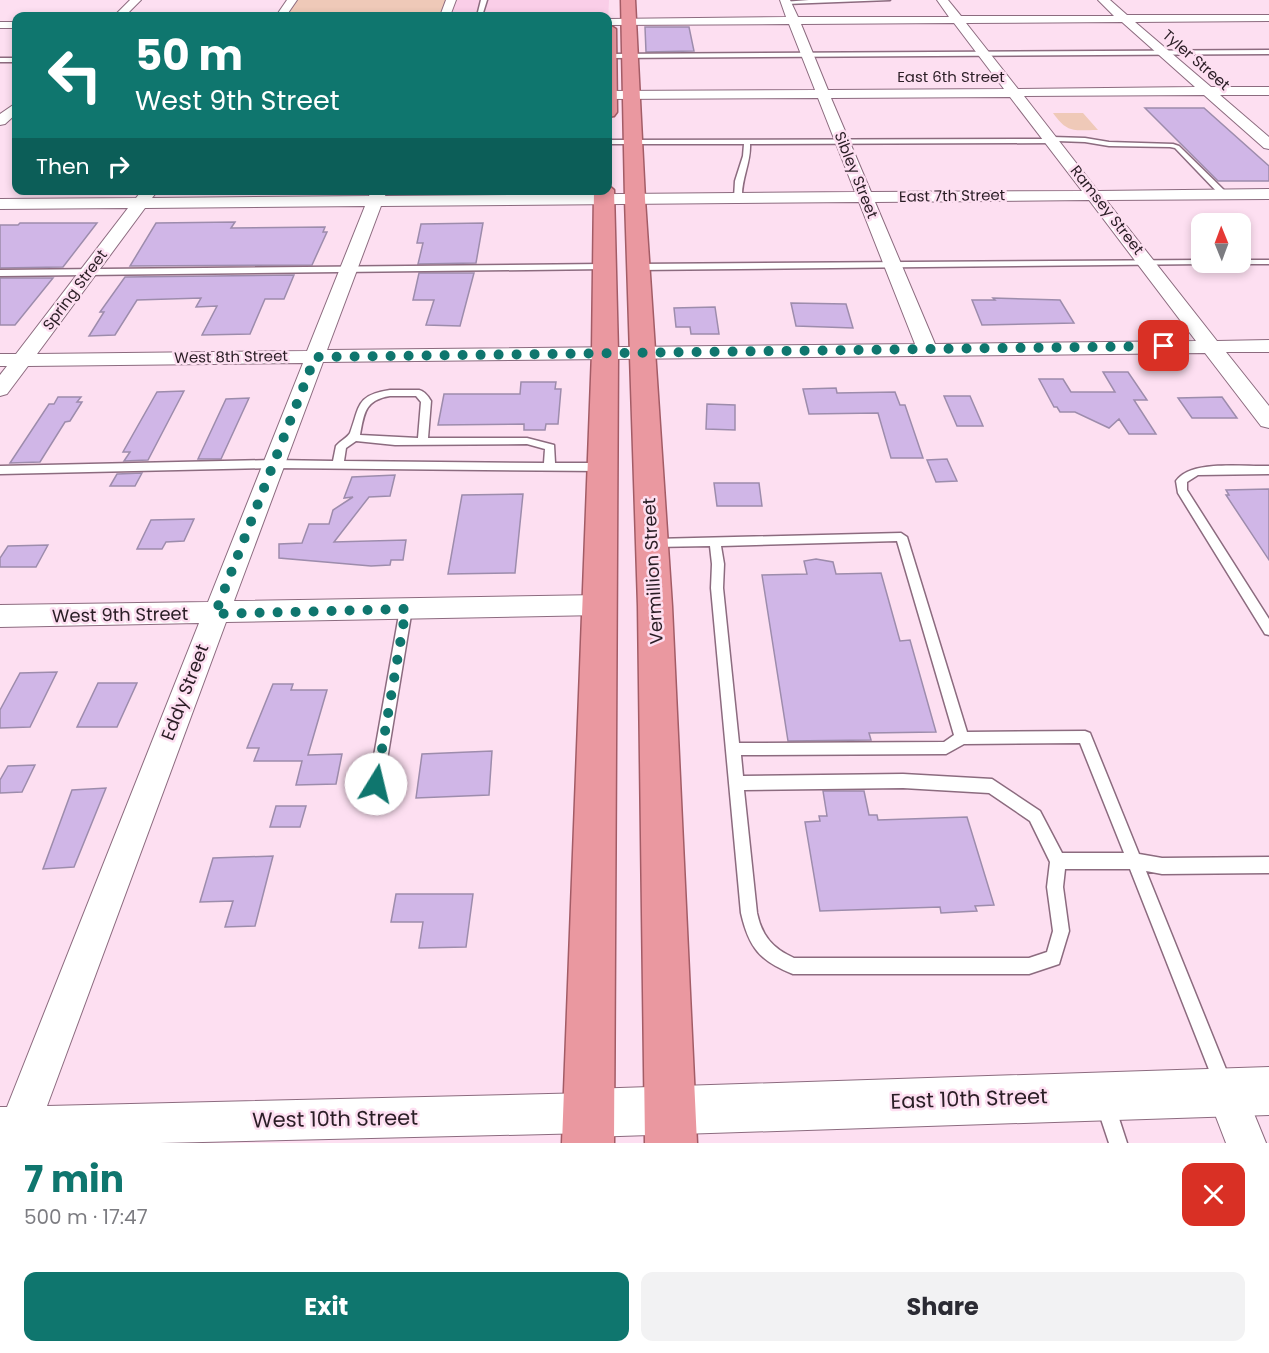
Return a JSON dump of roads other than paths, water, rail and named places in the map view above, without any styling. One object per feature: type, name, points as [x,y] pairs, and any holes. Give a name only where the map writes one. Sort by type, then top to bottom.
[{"type":"highway","name":"Vermillion Street","points":[[588,1128],[605,352],[635,199],[628,0]]},
{"type":"highway","name":"Vermillion Street","points":[[604,195],[642,353],[652,543],[670,1126]]},
{"type":"street","points":[[123,12],[136,0]]},
{"type":"street","name":"Ramsey Street","points":[[942,0],[1095,194],[1269,421]]},
{"type":"street","name":"Tyler Street","points":[[1102,0],[1266,140]]},
{"type":"street","name":"Sibley Street","points":[[785,1],[927,349]]},
{"type":"street","points":[[612,19],[629,22],[1269,18]]},
{"type":"street","name":"East 6th Street","points":[[612,100],[633,95],[1269,91]]},
{"type":"street","points":[[0,121],[12,110]]},
{"type":"street","name":"East 7th Street","points":[[0,204],[145,197],[604,195],[635,199],[1269,194]]},
{"type":"street","name":"Eddy Street","points":[[10,1127],[215,614],[377,196]]},
{"type":"street","name":"Spring Street","points":[[0,389],[145,197]]},
{"type":"street","name":"West 8th Street","points":[[0,360],[1269,346]]},
{"type":"street","name":"West 9th Street","points":[[0,616],[215,614],[600,605]]},
{"type":"street","points":[[1246,1143],[1247,1091]]},
{"type":"street","name":"East 10th Street","points":[[670,1126],[1102,1095],[1247,1091]]},
{"type":"street","name":"West 10th Street","points":[[10,1127],[588,1128],[670,1126]]},
{"type":"lane","points":[[785,1],[887,0]]},
{"type":"lane","points":[[612,56],[1269,52]]},
{"type":"lane","points":[[612,142],[1085,140],[1109,144],[1171,145],[1177,147],[1224,194]]},
{"type":"lane","points":[[738,198],[739,171],[746,158],[747,141]]},
{"type":"lane","points":[[0,273],[1191,262]]},
{"type":"lane","points":[[1251,262],[1269,262]]},
{"type":"lane","points":[[338,464],[341,446],[354,437],[364,404],[372,398],[393,393],[419,393],[426,401],[423,441]]},
{"type":"lane","points":[[354,437],[367,440],[527,441],[549,447],[549,466]]},
{"type":"lane","points":[[0,470],[273,464],[603,467]]},
{"type":"lane","points":[[1269,470],[1197,471],[1187,475],[1181,481],[1182,490],[1269,630]]},
{"type":"lane","points":[[652,543],[901,537],[962,738]]},
{"type":"lane","points":[[715,541],[718,564],[717,588],[737,783],[753,932],[768,954],[793,966],[1029,966],[1053,958],[1061,931],[1055,887],[1058,861],[1035,816],[992,786],[903,781],[737,783]]},
{"type":"lane","points":[[376,784],[406,609]]},
{"type":"lane","points":[[734,749],[946,748],[962,738],[1085,737],[1135,861],[1247,1091]]},
{"type":"lane","points":[[1058,861],[1135,861],[1162,866],[1269,865]]},
{"type":"lane","points":[[1102,1095],[1118,1143]]}]
